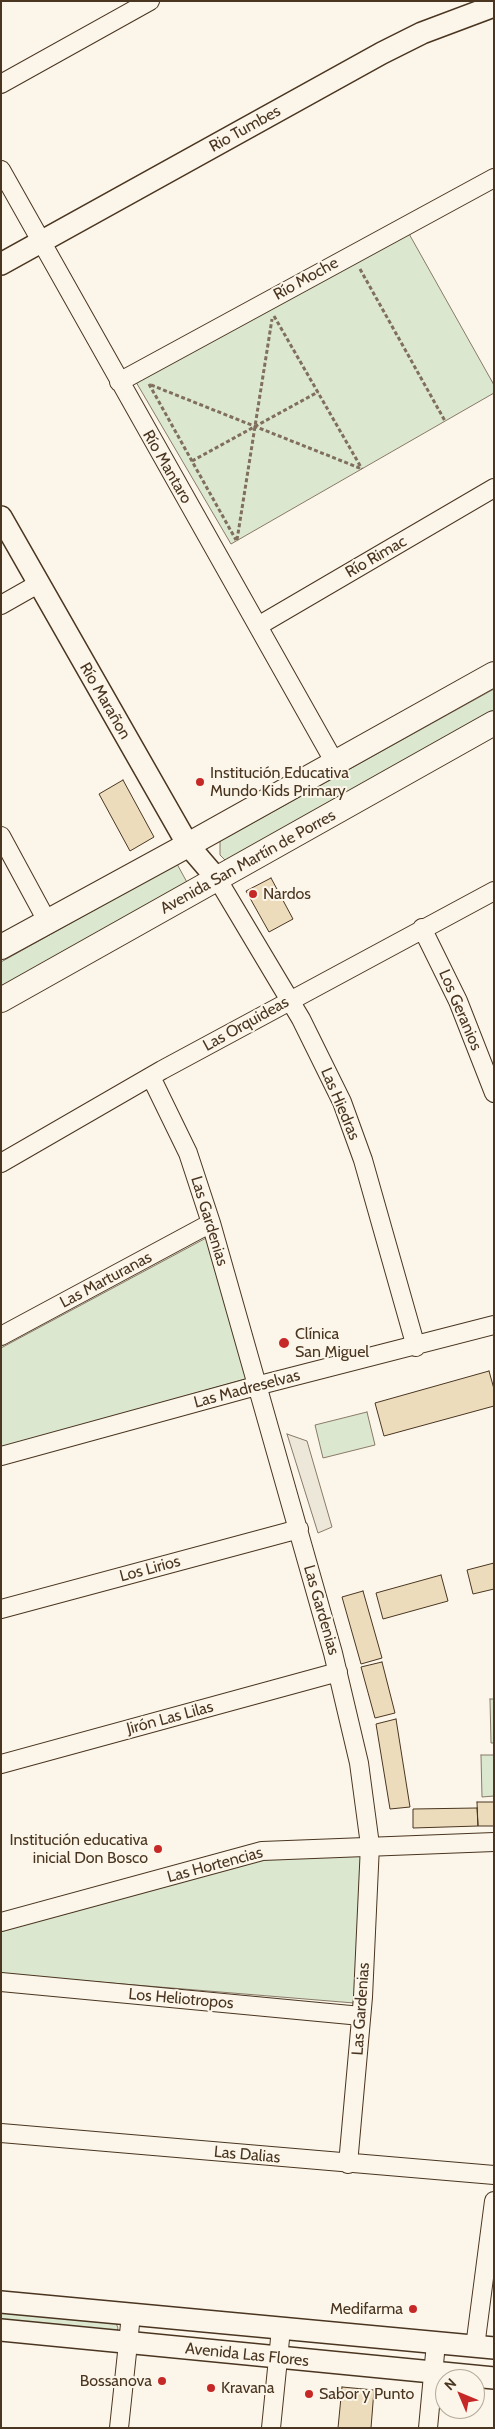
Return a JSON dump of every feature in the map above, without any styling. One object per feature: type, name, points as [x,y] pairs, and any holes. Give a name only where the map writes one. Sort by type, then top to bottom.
[{"type":"main road","points":[[1,947],[494,674]]},
{"type":"main road","name":"Avenida San Martín de Porres","points":[[1,1000],[218,880],[494,723]]},
{"type":"street","points":[[1,84],[150,1]]},
{"type":"street","name":"Rio Tumbes","points":[[1,264],[382,53],[422,33],[494,6]]},
{"type":"street","name":"Río Mantaro","points":[[1,170],[335,763]]},
{"type":"street","name":"Río Moche","points":[[119,382],[494,178]]},
{"type":"street","name":"Río Rimac","points":[[258,626],[494,488]]},
{"type":"street","name":"Río Marañon","points":[[1,517],[188,845],[218,880]]},
{"type":"street","points":[[1,605],[38,584]]},
{"type":"street","points":[[1,836],[47,921]]},
{"type":"street","name":"Las Hiedras","points":[[218,880],[290,1000],[342,1102],[363,1160],[416,1347]]},
{"type":"street","name":"Las Orquideas","points":[[1,1162],[290,1000],[494,891]]},
{"type":"street","name":"Los Geranios","points":[[422,928],[458,1001],[494,1093]]},
{"type":"street","name":"Las Gardenias","points":[[151,1077],[188,1154],[211,1223],[256,1386],[299,1529],[338,1672],[359,1763],[370,1845],[361,2016],[348,2164]]},
{"type":"street","name":"Las Marturanas","points":[[1,1336],[211,1223]]},
{"type":"street","name":"Las Madreselvas","points":[[1,1456],[256,1386],[494,1326]]},
{"type":"street","name":"Los Lirios","points":[[1,1609],[299,1529]]},
{"type":"street","name":"Jirón Las Lilas","points":[[1,1764],[338,1672]]},
{"type":"street","name":"Las Hortencias","points":[[1,1922],[262,1851],[370,1845],[494,1842]]},
{"type":"street","name":"Los Heliotropos","points":[[1,1982],[361,2016]]},
{"type":"street","name":"Las Dalias","points":[[1,2133],[494,2175]]},
{"type":"street","points":[[484,2348],[494,2201]]},
{"type":"street","name":"Avenida Las Flores","points":[[1,2302],[484,2348]]},
{"type":"street","points":[[119,2428],[131,2315]]},
{"type":"street","points":[[271,2428],[281,2328]]},
{"type":"street","name":"Avenida Las Flores","points":[[1,2330],[494,2378]]},
{"type":"street","points":[[428,2428],[436,2343]]},
{"type":"path","points":[[358,267],[445,421]]},
{"type":"path","points":[[255,426],[237,540],[149,384],[255,426],[362,469],[273,313],[255,426]]},
{"type":"path","points":[[192,461],[318,392]]},
{"type":"green space","points":[[408,232],[494,385],[494,393],[231,544],[136,382]]},
{"type":"green space","points":[[494,689],[494,716],[228,863],[220,855],[220,841]]},
{"type":"green space","points":[[177,864],[189,886],[1,991],[1,962]]},
{"type":"green space","points":[[208,1237],[249,1378],[1,1448],[1,1348]]},
{"type":"green space","points":[[367,1412],[375,1445],[323,1458],[315,1425]]},
{"type":"green space","points":[[490,1699],[494,1699],[494,1743],[491,1743]]},
{"type":"green space","points":[[481,1755],[494,1755],[494,1796],[482,1797]]},
{"type":"green space","points":[[361,1856],[354,2003],[1,1974],[1,1928],[264,1858]]},
{"type":"green space","points":[[1,2313],[116,2323],[118,2328],[116,2334],[1,2327]]},
{"type":"shaded area","points":[[287,1434],[307,1441],[332,1527],[318,1533]]},
{"type":"building","points":[[123,780],[154,837],[130,851],[99,794]]},
{"type":"building","points":[[271,878],[293,919],[269,932],[246,891]]},
{"type":"building","points":[[489,1371],[494,1389],[494,1406],[384,1436],[375,1403]]},
{"type":"building","points":[[494,1563],[494,1589],[473,1594],[467,1570]]},
{"type":"building","points":[[441,1575],[448,1601],[383,1619],[376,1593]]},
{"type":"building","points":[[363,1591],[382,1658],[361,1664],[342,1597]]},
{"type":"building","points":[[382,1662],[395,1713],[375,1718],[361,1667]]},
{"type":"building","points":[[396,1719],[410,1807],[390,1809],[376,1724]]},
{"type":"building","points":[[477,1802],[494,1802],[494,1826],[478,1826]]},
{"type":"building","points":[[477,1808],[478,1826],[413,1828],[413,1809]]},
{"type":"building","points":[[342,2387],[374,2390],[371,2428],[338,2428]]},
{"type":"place","name":"Institución Educativa Mundo Kids Primary","points":[[200,782]]},
{"type":"place","name":"Nardos","points":[[253,894]]},
{"type":"place","name":"Clínica San Miguel","points":[[284,1343]]},
{"type":"place","name":"Institución educativa inicial Don Bosco","points":[[158,1849]]},
{"type":"place","name":"Medifarma","points":[[413,2309]]},
{"type":"place","name":"Bossanova","points":[[162,2381]]},
{"type":"place","name":"Kravana","points":[[211,2388]]},
{"type":"place","name":"Sabor y Punto","points":[[309,2394]]}]
